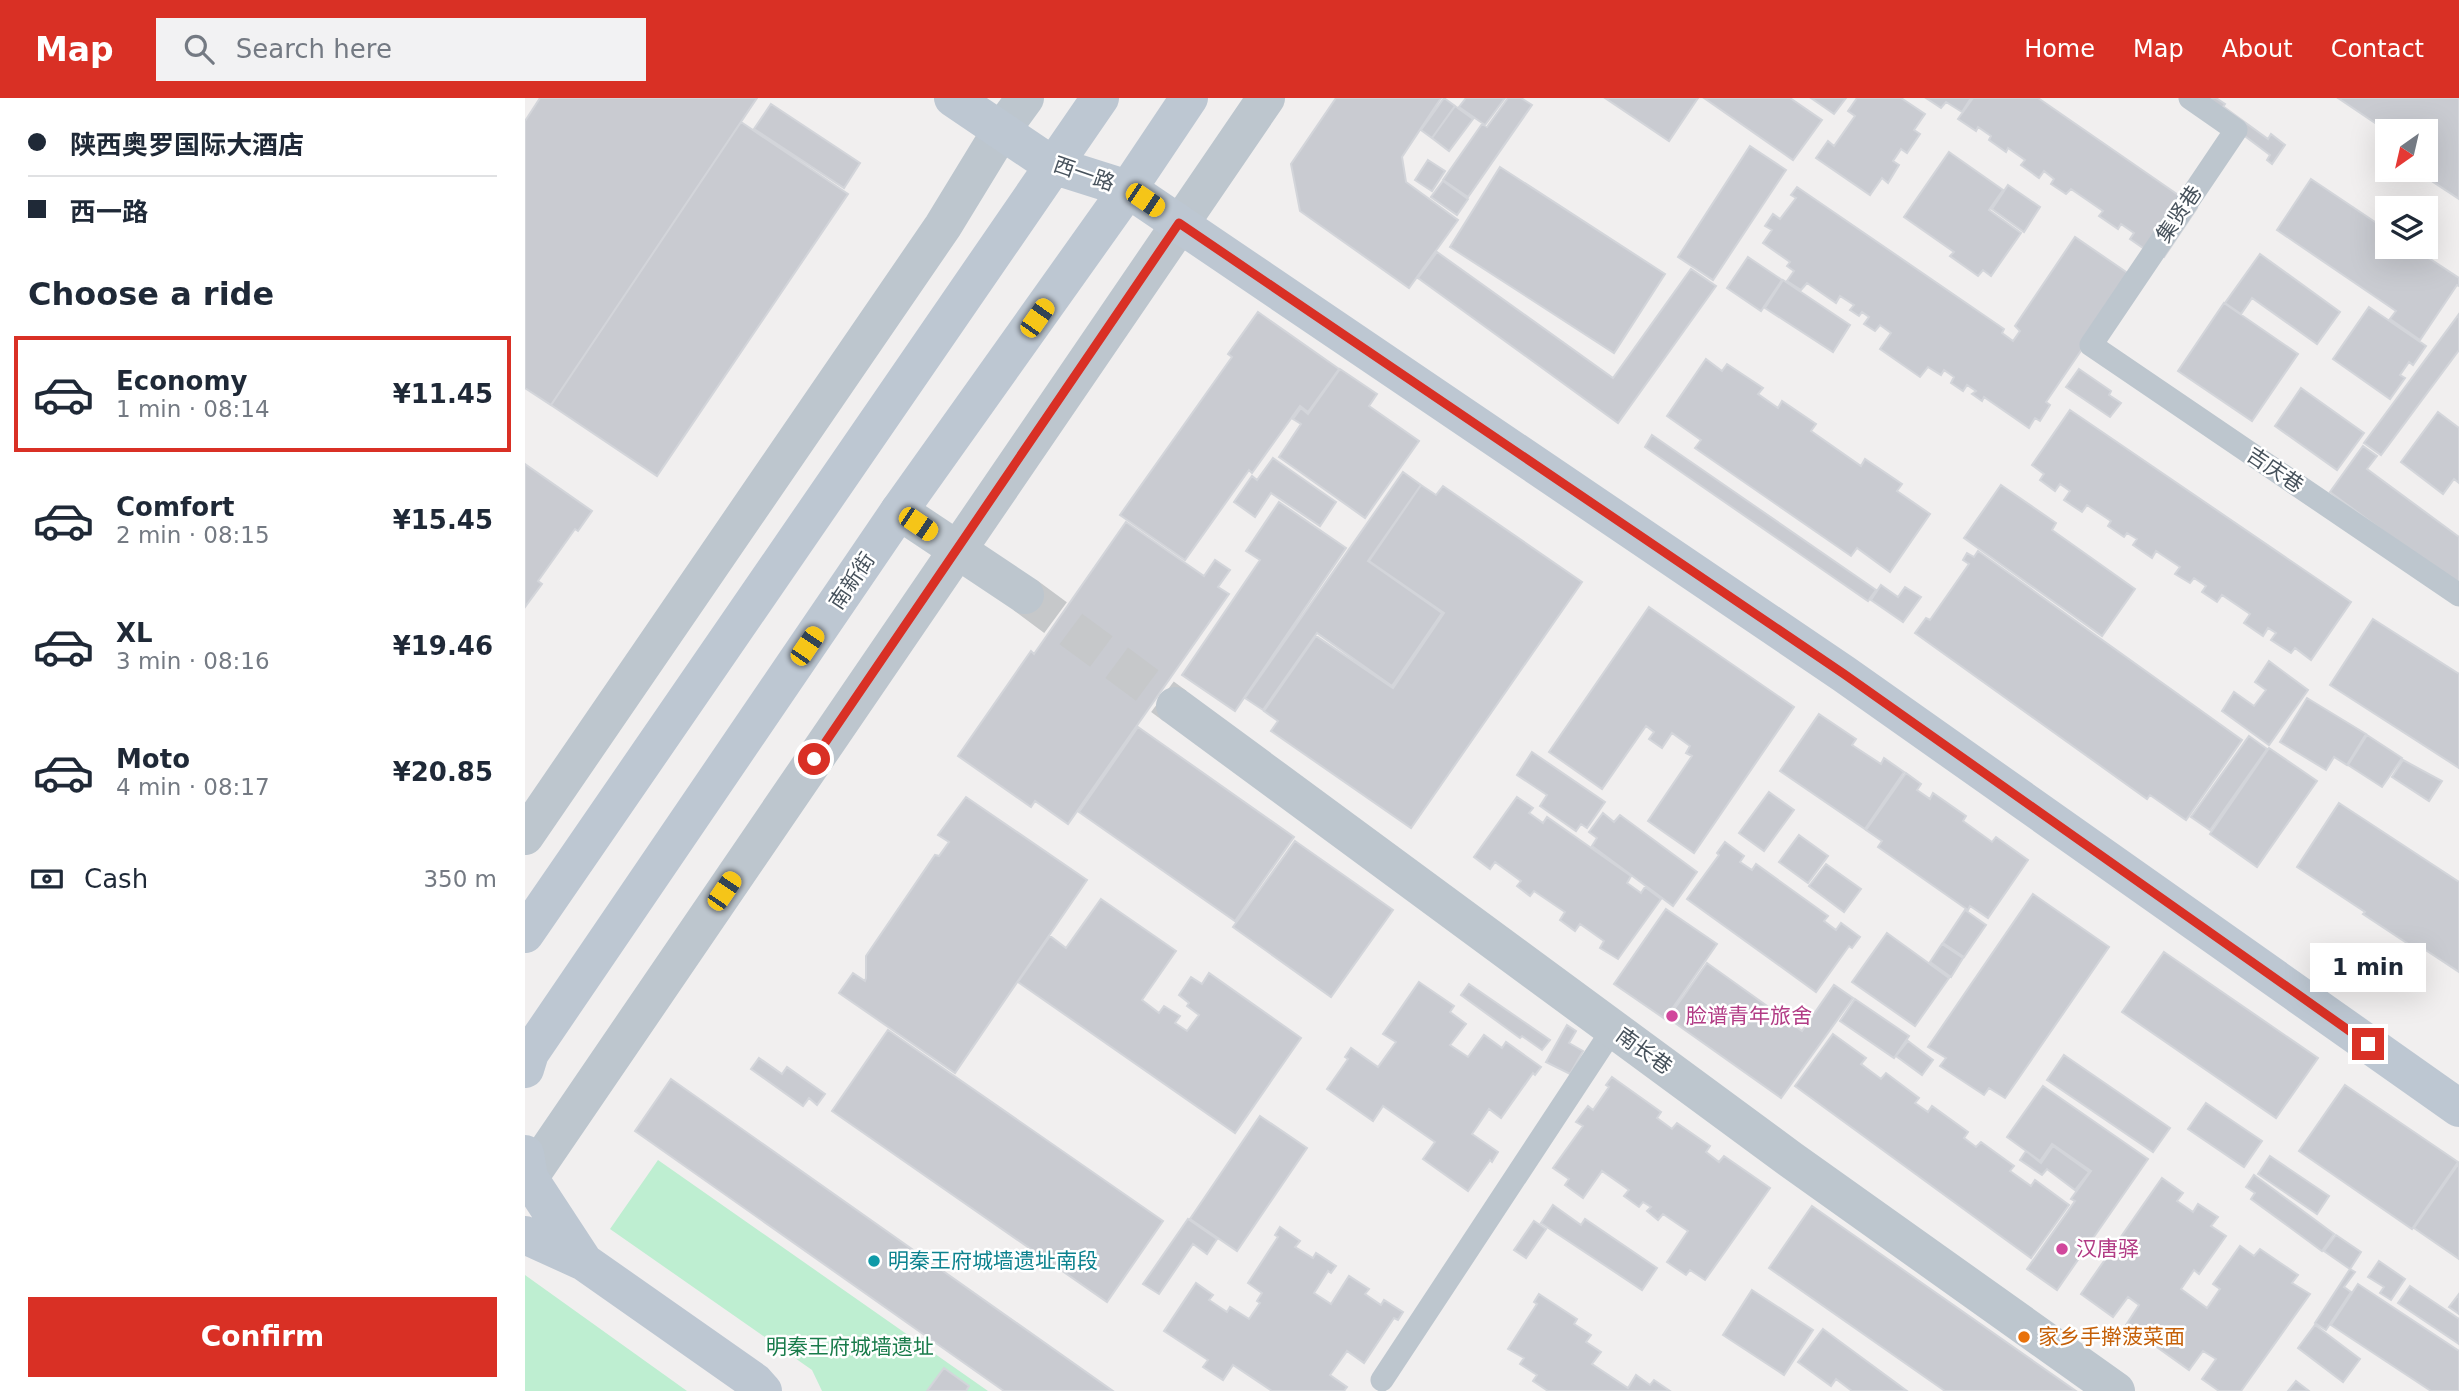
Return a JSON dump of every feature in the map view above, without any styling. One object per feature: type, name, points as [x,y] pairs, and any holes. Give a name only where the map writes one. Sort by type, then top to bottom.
[{"type":"main road","name":"西一路","points":[[953,98],[1052,165],[1128,189],[1179,223],[1833,666],[2459,1108]]},
{"type":"main road","points":[[525,934],[1100,98]]},
{"type":"main road","name":"南新街","points":[[525,1069],[530,1053],[899,512],[1128,189],[1189,98]]},
{"type":"main road","points":[[527,1166],[584,1262]]},
{"type":"main road","points":[[525,1235],[584,1262],[755,1382],[763,1391]]},
{"type":"street","points":[[525,836],[943,226],[1001,131],[1025,98]]},
{"type":"street","points":[[527,1166],[956,550],[1266,98]]},
{"type":"street","points":[[899,512],[1025,595]]},
{"type":"street","name":"南长巷","points":[[1175,706],[1790,1159],[2116,1391]]},
{"type":"lane","name":"集贤巷","points":[[2091,345],[2236,130],[2190,98]]},
{"type":"lane","name":"吉庆巷","points":[[2091,345],[2459,595]]},
{"type":"lane","points":[[1381,1380],[1613,1029]]},
{"type":"green space","name":"明秦王府城墙遗址","points":[[658,1160],[988,1391],[822,1391],[812,1370],[610,1229]]},
{"type":"green space","points":[[525,1275],[687,1391],[525,1391]]},
{"type":"building","points":[[540,98],[757,98],[551,405],[525,388],[525,121]]},
{"type":"building","points":[[1336,98],[1441,98],[1402,157],[1406,182],[1458,220],[1409,288],[1300,211],[1291,164]]},
{"type":"building","points":[[1444,98],[1455,106],[1432,138],[1421,130]]},
{"type":"building","points":[[1466,98],[1505,98],[1485,125],[1459,107]]},
{"type":"building","points":[[1508,98],[1521,98],[1532,105],[1468,197],[1443,180],[1482,124],[1487,127]]},
{"type":"building","points":[[1605,98],[1698,98],[1669,141]]},
{"type":"building","points":[[1704,98],[1790,98],[1822,120],[1793,160]]},
{"type":"building","points":[[1811,98],[1846,98],[1834,114]]},
{"type":"building","points":[[1857,98],[1901,98],[1925,114],[1914,130],[1920,134],[1907,153],[1901,149],[1893,161],[1899,165],[1888,183],[1882,178],[1870,195],[1816,158],[1828,141],[1834,146],[1855,116],[1848,111]]},
{"type":"building","points":[[1926,98],[1971,98],[1962,112],[1946,102],[1941,108]]},
{"type":"building","points":[[1973,98],[2038,98],[2197,208],[2164,257],[2146,250],[2130,239],[2134,233],[2121,224],[2118,229],[2099,216],[2103,211],[2071,189],[2066,194],[2051,184],[2054,179],[2044,171],[2039,178],[2021,165],[2025,160],[2008,148],[2006,152],[1989,140],[1991,136],[1978,127],[1976,131],[1958,119]]},
{"type":"building","points":[[2191,98],[2216,98],[2225,104],[2217,115]]},
{"type":"building","points":[[2338,98],[2459,98],[2459,199],[2433,182],[2438,182],[2438,119],[2375,119],[2375,123]]},
{"type":"building","points":[[771,104],[860,163],[844,188],[754,129]]},
{"type":"building","points":[[1455,106],[1473,119],[1449,151],[1432,138]]},
{"type":"building","points":[[2224,107],[2268,139],[2271,134],[2285,145],[2272,164],[2267,160],[2270,155],[2218,116]]},
{"type":"building","points":[[741,122],[848,194],[657,476],[551,405]]},
{"type":"building","points":[[1750,146],[1786,170],[1713,280],[1678,257]]},
{"type":"building","points":[[1949,152],[2003,190],[1989,210],[2021,233],[1991,276],[1983,270],[1978,276],[1950,256],[1954,252],[1904,217]]},
{"type":"building","points":[[1428,160],[1445,171],[1432,191],[1415,180]]},
{"type":"building","points":[[1500,167],[1665,274],[1614,353],[1450,247]]},
{"type":"building","points":[[2311,179],[2375,222],[2375,259],[2430,259],[2459,278],[2459,286],[2457,285],[2420,340],[2390,319],[2396,311],[2277,230]]},
{"type":"building","points":[[1443,181],[1468,199],[1457,215],[1431,197]]},
{"type":"building","points":[[2008,185],[2040,207],[2024,232],[1992,209]]},
{"type":"building","points":[[1797,187],[2004,329],[2002,333],[2013,341],[2020,331],[2015,326],[2075,237],[2132,276],[2046,402],[2050,405],[2040,421],[2035,418],[2029,428],[1984,397],[1982,401],[1972,394],[1976,391],[1967,385],[1963,391],[1951,383],[1954,377],[1944,370],[1941,375],[1928,367],[1920,377],[1880,349],[1891,333],[1880,325],[1875,331],[1864,324],[1869,317],[1862,312],[1859,316],[1850,310],[1854,305],[1840,296],[1836,303],[1807,283],[1801,290],[1787,281],[1794,271],[1787,266],[1790,262],[1763,243],[1772,230],[1765,226],[1773,214],[1780,219],[1796,198],[1791,195]]},
{"type":"building","points":[[1437,252],[1613,378],[1691,269],[1716,286],[1618,423],[1418,278]]},
{"type":"building","points":[[2260,254],[2340,312],[2317,344],[2252,298],[2241,314],[2225,303]]},
{"type":"building","points":[[1748,257],[1782,280],[1761,311],[1727,288]]},
{"type":"building","points":[[1783,280],[1850,325],[1833,352],[1765,308]]},
{"type":"building","points":[[2224,303],[2298,354],[2252,421],[2178,371]]},
{"type":"building","points":[[2369,307],[2426,346],[2413,365],[2409,362],[2400,375],[2405,378],[2390,399],[2333,359]]},
{"type":"building","points":[[1258,312],[1339,369],[1308,412],[1300,406],[1252,473],[1249,470],[1185,560],[1120,515],[1232,357],[1228,354]]},
{"type":"building","points":[[2459,314],[2459,350],[2381,455],[2364,443]]},
{"type":"building","points":[[1706,359],[1722,371],[1727,364],[1763,388],[1758,394],[1778,408],[1782,401],[1816,424],[1811,431],[1861,466],[1865,459],[1902,484],[1897,491],[1930,514],[1890,572],[1857,548],[1851,556],[1695,448],[1701,440],[1667,416]]},
{"type":"building","points":[[1340,369],[1377,394],[1369,406],[1419,441],[1365,518],[1279,457],[1301,424],[1293,419],[1301,408],[1308,414]]},
{"type":"building","points":[[2079,369],[2111,391],[2109,395],[2121,403],[2110,417],[2066,387]]},
{"type":"building","points":[[2301,388],[2364,433],[2337,470],[2275,426]]},
{"type":"building","points":[[2070,410],[2351,602],[2311,660],[2295,648],[2291,653],[2271,640],[2276,633],[2268,628],[2263,636],[2244,623],[2250,614],[2222,595],[2217,602],[2202,592],[2206,586],[2194,578],[2190,583],[2175,574],[2180,567],[2156,551],[2152,558],[2133,545],[2137,539],[2127,533],[2124,537],[2108,526],[2111,521],[2087,505],[2082,512],[2064,500],[2070,491],[2060,484],[2055,491],[2040,480],[2044,474],[2032,465]]},
{"type":"building","points":[[2438,412],[2459,428],[2459,483],[2454,479],[2443,494],[2401,462]]},
{"type":"building","points":[[1652,435],[1876,590],[1868,601],[1645,447]]},
{"type":"building","points":[[2363,446],[2377,456],[2367,469],[2459,537],[2459,587],[2330,492]]},
{"type":"building","points":[[1273,458],[1336,502],[1320,526],[1271,493],[1255,517],[1234,502],[1252,476],[1257,480]]},
{"type":"building","points":[[525,464],[592,511],[578,531],[575,529],[538,581],[542,584],[525,607]]},
{"type":"building","points":[[1403,472],[1421,485],[1368,561],[1442,613],[1392,686],[1317,633],[1263,710],[1245,698]]},
{"type":"building","points":[[1421,485],[1436,495],[1443,486],[1582,582],[1411,828],[1271,731],[1278,721],[1264,711],[1316,636],[1393,688],[1444,613],[1369,561]]},
{"type":"building","points":[[2001,485],[2056,523],[2052,530],[2135,589],[2102,636],[1964,538]]},
{"type":"building","points":[[1279,502],[1346,548],[1235,711],[1182,675],[1260,560],[1246,551]]},
{"type":"building","points":[[1126,522],[1204,576],[1215,560],[1230,570],[1218,587],[1229,594],[1068,824],[1035,801],[1031,807],[958,756],[1031,651],[1034,654]]},
{"type":"building","points":[[1978,551],[2242,740],[2186,820],[2150,795],[2147,799],[1915,633],[1926,618],[1930,620],[1969,564],[1963,560],[1967,553],[1974,557]]},
{"type":"building","points":[[1881,585],[1898,597],[1905,587],[1921,597],[1903,622],[1871,600]]},
{"type":"building","points":[[1649,607],[1794,707],[1694,853],[1648,821],[1692,756],[1686,753],[1690,746],[1672,733],[1662,748],[1649,739],[1654,732],[1646,726],[1602,789],[1549,752]]},
{"type":"building","points":[[2373,619],[2459,674],[2459,768],[2330,685]]},
{"type":"building","points":[[2269,661],[2308,690],[2269,745],[2222,711],[2234,692],[2254,706],[2266,690],[2255,682]]},
{"type":"building","points":[[2307,698],[2366,734],[2347,765],[2334,757],[2326,770],[2280,742]]},
{"type":"building","points":[[1819,714],[1856,739],[1852,745],[1881,764],[1884,758],[1904,772],[1865,829],[1780,771]]},
{"type":"building","points":[[1138,727],[1294,837],[1235,921],[1079,812]]},
{"type":"building","points":[[2367,735],[2402,758],[2382,787],[2348,765]]},
{"type":"building","points":[[2249,736],[2267,749],[2210,830],[2191,817]]},
{"type":"building","points":[[2269,748],[2317,781],[2257,867],[2210,834]]},
{"type":"building","points":[[1532,752],[1605,802],[1587,828],[1581,824],[1576,831],[1540,806],[1547,795],[1517,775]]},
{"type":"building","points":[[2403,760],[2442,781],[2429,801],[2392,777]]},
{"type":"building","points":[[1906,773],[1921,784],[1917,790],[1930,799],[1933,793],[1966,816],[1963,821],[1992,842],[1996,837],[2028,860],[1988,918],[1970,906],[1968,910],[1878,847],[1882,841],[1866,830]]},
{"type":"building","points":[[1769,792],[1794,810],[1764,851],[1739,833]]},
{"type":"building","points":[[966,797],[1087,880],[955,1073],[839,993],[853,973],[865,981],[866,956],[935,855],[939,856],[949,842],[938,835]]},
{"type":"building","points":[[1517,797],[1533,808],[1529,813],[1543,823],[1547,817],[1631,876],[1627,883],[1641,893],[1645,887],[1661,899],[1618,959],[1600,948],[1604,941],[1580,924],[1575,931],[1560,920],[1565,912],[1534,891],[1530,896],[1517,886],[1521,881],[1495,862],[1490,869],[1474,857]]},
{"type":"building","points":[[2339,803],[2459,882],[2459,972],[2421,947],[2419,951],[2297,867]]},
{"type":"building","points":[[1603,813],[1614,822],[1620,815],[1697,872],[1673,906],[1592,846],[1597,838],[1589,832]]},
{"type":"building","points":[[1799,835],[1828,856],[1808,883],[1779,862]]},
{"type":"building","points":[[1295,841],[1393,910],[1331,997],[1233,927]]},
{"type":"building","points":[[1725,842],[1744,856],[1740,862],[1752,870],[1756,864],[1828,916],[1824,921],[1836,930],[1841,923],[1860,937],[1852,948],[1849,946],[1816,992],[1687,899],[1719,855],[1717,853]]},
{"type":"building","points":[[1826,864],[1861,889],[1844,912],[1809,886]]},
{"type":"building","points":[[2033,894],[2109,947],[2005,1098],[1989,1088],[1984,1095],[1940,1066],[1946,1058],[1928,1047]]},
{"type":"building","points":[[1101,899],[1176,951],[1142,1000],[1159,1013],[1164,1006],[1180,1016],[1175,1023],[1187,1031],[1199,1015],[1187,1006],[1189,1003],[1179,995],[1191,977],[1202,984],[1209,973],[1301,1038],[1235,1133],[1018,982],[1050,936],[1066,948]]},
{"type":"building","points":[[1666,909],[1717,944],[1665,1019],[1614,984]]},
{"type":"building","points":[[1965,910],[1986,925],[1964,957],[1943,943]]},
{"type":"building","points":[[1887,933],[1949,978],[1915,1026],[1852,982]]},
{"type":"building","points":[[1942,944],[1963,958],[1951,977],[1930,962]]},
{"type":"building","points":[[2164,952],[2318,1058],[2276,1118],[2122,1012]]},
{"type":"building","points":[[1707,963],[1802,1031],[1834,985],[1853,998],[1781,1098],[1668,1018]]},
{"type":"building","points":[[1419,982],[1454,1006],[1450,1012],[1466,1024],[1450,1045],[1468,1057],[1484,1035],[1502,1048],[1506,1042],[1541,1067],[1535,1075],[1533,1073],[1501,1118],[1489,1109],[1472,1134],[1498,1152],[1468,1191],[1423,1159],[1435,1142],[1383,1106],[1373,1121],[1327,1089],[1348,1059],[1345,1057],[1351,1048],[1378,1067],[1396,1042],[1383,1034]]},
{"type":"building","points":[[1469,984],[1550,1040],[1542,1050],[1522,1036],[1520,1038],[1461,995]]},
{"type":"building","points":[[1855,999],[1909,1036],[1894,1058],[1840,1021]]},
{"type":"building","points":[[1567,1025],[1576,1031],[1569,1043],[1583,1051],[1570,1074],[1546,1062]]},
{"type":"building","points":[[888,1030],[1163,1221],[1107,1302],[832,1111]]},
{"type":"building","points":[[1833,1034],[1866,1058],[1861,1064],[1881,1079],[1886,1073],[1919,1098],[1915,1103],[1928,1112],[1932,1106],[1968,1132],[1964,1138],[1976,1147],[1981,1142],[2014,1166],[2010,1171],[2031,1186],[2035,1180],[2069,1205],[2031,1258],[1795,1086]]},
{"type":"building","points":[[1908,1041],[1933,1060],[1922,1075],[1896,1056]]},
{"type":"building","points":[[2064,1055],[2170,1128],[2153,1152],[2047,1080]]},
{"type":"building","points":[[759,1058],[782,1074],[787,1067],[825,1094],[817,1105],[809,1098],[803,1106],[751,1069]]},
{"type":"building","points":[[1612,1077],[1661,1112],[1657,1118],[1672,1129],[1677,1123],[1710,1146],[1706,1152],[1719,1162],[1724,1156],[1770,1188],[1705,1280],[1690,1270],[1686,1275],[1667,1262],[1688,1231],[1663,1214],[1658,1220],[1647,1211],[1651,1207],[1643,1202],[1639,1207],[1624,1196],[1629,1190],[1602,1171],[1583,1198],[1565,1185],[1569,1179],[1553,1168],[1583,1126],[1576,1122],[1588,1106],[1593,1110],[1609,1087],[1606,1085]]},
{"type":"building","name":"明秦王府城墙遗址南段","points":[[671,1079],[1113,1391],[1004,1391],[635,1131]]},
{"type":"building","points":[[2345,1085],[2458,1162],[2412,1229],[2299,1151]]},
{"type":"building","points":[[2043,1086],[2148,1159],[2057,1290],[2027,1269],[2075,1201],[2071,1199],[2091,1171],[2052,1144],[2040,1161],[2007,1137]]},
{"type":"building","points":[[2206,1103],[2262,1141],[2244,1167],[2188,1129]]},
{"type":"building","points":[[1260,1116],[1307,1148],[1237,1251],[1190,1219]]},
{"type":"building","points":[[2053,1146],[2089,1172],[2075,1190],[2047,1169],[2042,1175],[2020,1160],[2026,1151],[2041,1163]]},
{"type":"building","points":[[2270,1156],[2329,1196],[2317,1214],[2258,1174]]},
{"type":"building","points":[[2459,1163],[2459,1259],[2414,1228]]},
{"type":"building","points":[[2254,1175],[2334,1234],[2322,1251],[2251,1199],[2255,1193],[2246,1187]]},
{"type":"building","points":[[2162,1178],[2183,1193],[2177,1201],[2193,1212],[2198,1204],[2218,1217],[2211,1226],[2226,1236],[2199,1274],[2194,1270],[2181,1289],[2207,1308],[2220,1289],[2213,1284],[2240,1246],[2254,1256],[2260,1249],[2298,1275],[2292,1283],[2310,1294],[2241,1391],[2219,1391],[2202,1379],[2216,1359],[2203,1351],[2189,1370],[2126,1325],[2139,1305],[2128,1297],[2113,1317],[2081,1294]]},
{"type":"building","points":[[1553,1205],[1581,1225],[1585,1219],[1657,1268],[1642,1290],[1541,1223]]},
{"type":"building","points":[[1812,1206],[2076,1391],[1945,1391],[1769,1268]]},
{"type":"building","points":[[1188,1219],[1217,1239],[1207,1254],[1193,1244],[1159,1294],[1143,1284]]},
{"type":"building","points":[[1534,1221],[1546,1229],[1526,1258],[1514,1250]]},
{"type":"building","points":[[1280,1227],[1300,1241],[1295,1247],[1313,1258],[1316,1253],[1336,1266],[1331,1273],[1328,1271],[1314,1293],[1331,1304],[1349,1276],[1369,1289],[1365,1294],[1381,1305],[1384,1300],[1403,1312],[1398,1320],[1394,1318],[1364,1363],[1347,1351],[1330,1375],[1347,1387],[1344,1391],[1272,1391],[1233,1365],[1223,1380],[1203,1367],[1208,1360],[1164,1331],[1196,1283],[1213,1295],[1209,1300],[1227,1312],[1230,1307],[1249,1319],[1260,1303],[1257,1301],[1262,1293],[1248,1283],[1278,1237],[1275,1235]]},
{"type":"building","points":[[2336,1235],[2361,1252],[2350,1269],[2324,1251]]},
{"type":"building","points":[[2379,1261],[2405,1279],[2391,1300],[2380,1293],[2384,1287],[2368,1277]]},
{"type":"building","points":[[2350,1269],[2355,1272],[2344,1287],[2351,1292],[2326,1330],[2315,1323]]},
{"type":"building","points":[[2358,1284],[2459,1351],[2459,1391],[2431,1391],[2331,1325]]},
{"type":"building","points":[[2410,1286],[2459,1319],[2459,1344],[2398,1303]]},
{"type":"building","points":[[1752,1290],[1813,1330],[1784,1375],[1723,1335]]},
{"type":"building","points":[[1539,1294],[1577,1319],[1574,1324],[1591,1335],[1586,1342],[1601,1352],[1592,1364],[1628,1388],[1636,1375],[1650,1385],[1654,1380],[1670,1391],[1548,1391],[1533,1381],[1537,1375],[1520,1364],[1524,1358],[1508,1349],[1537,1304],[1534,1302]]},
{"type":"building","points":[[2459,1294],[2459,1314],[2449,1307]]},
{"type":"building","points":[[2315,1325],[2360,1359],[2343,1382],[2298,1348]]},
{"type":"building","points":[[1823,1329],[1907,1391],[1852,1391],[1836,1379],[1831,1386],[1798,1362]]},
{"type":"building","points":[[944,1368],[969,1386],[966,1391],[927,1391]]},
{"type":"building","points":[[2296,1381],[2309,1391],[2288,1391]]},
{"type":"tunnel","points":[[1025,595],[1175,706]]},
{"type":"place","name":"脸谱青年旅舍","points":[[1672,1016]]},
{"type":"place","name":"汉唐驿","points":[[2062,1249]]},
{"type":"place","name":"明秦王府城墙遗址南段","points":[[874,1261]]},
{"type":"place","name":"家乡手擀菠菜面","points":[[2024,1337]]},
{"type":"route","points":[[814,759],[1179,223],[1844,674],[2368,1044]]}]
